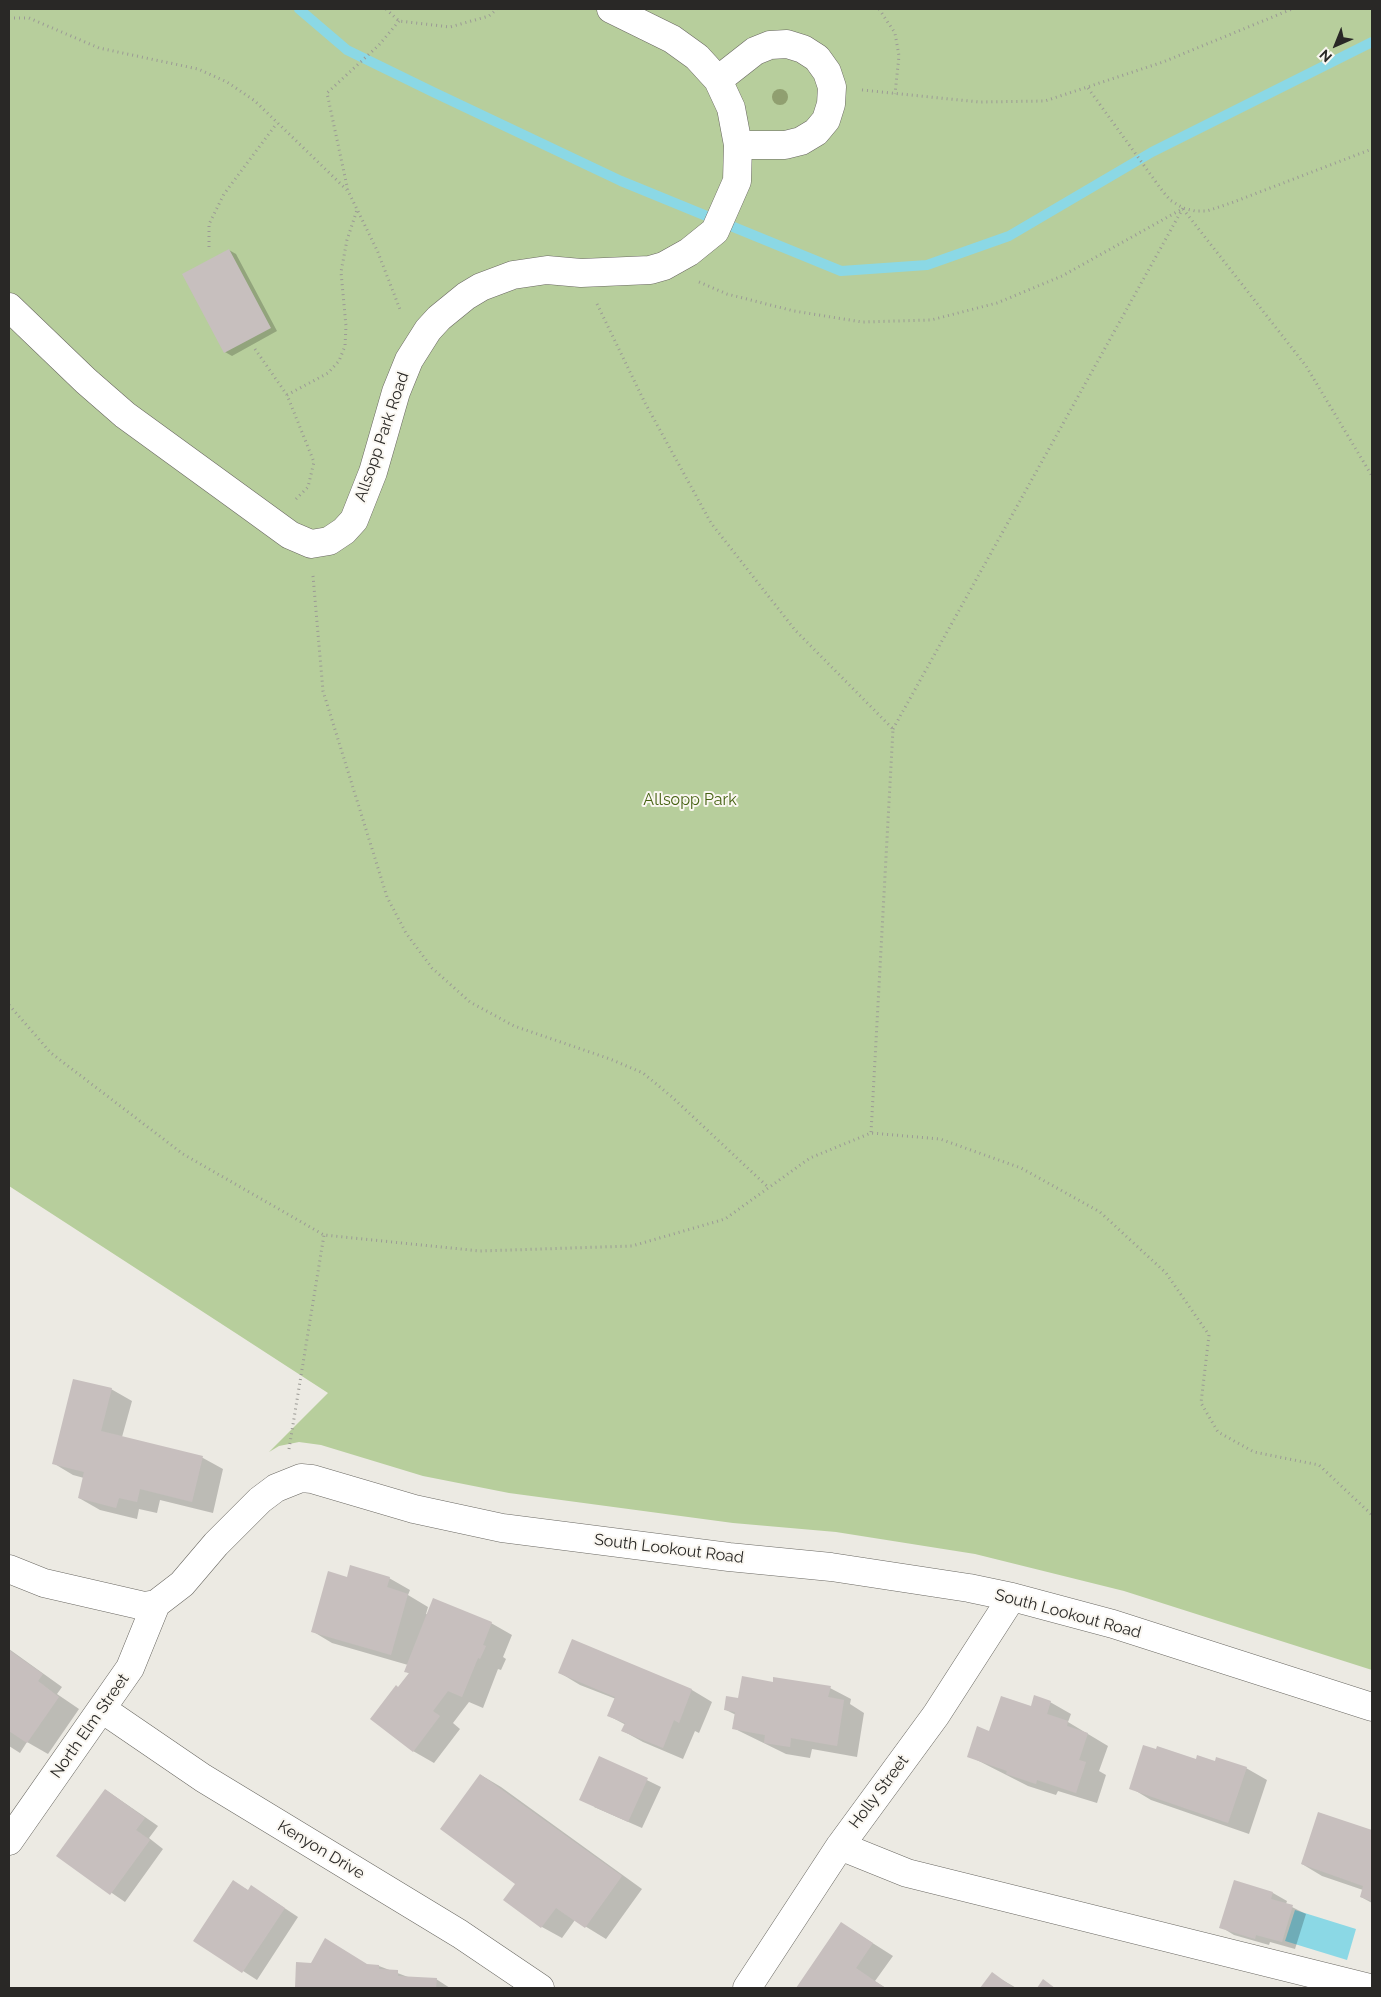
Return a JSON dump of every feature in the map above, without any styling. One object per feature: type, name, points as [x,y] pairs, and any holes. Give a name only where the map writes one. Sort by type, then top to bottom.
[{"type":"street","points":[[611,9],[672,39],[697,57],[718,80],[731,108],[738,145],[785,146],[801,141],[816,132],[826,120],[831,104],[832,87],[826,72],[816,58],[803,49],[787,44],[770,45],[755,51],[718,80]]},
{"type":"street","name":"Allsopp Park Road","points":[[310,544],[329,541],[344,531],[354,520],[373,472],[396,392],[409,360],[428,330],[440,318],[466,296],[514,275],[547,270],[581,273],[650,270],[664,266],[690,252],[721,219],[737,181],[738,145]]},
{"type":"street","points":[[9,307],[86,381],[125,415],[290,535],[310,544]]},
{"type":"street","name":"South Lookout Road","points":[[156,1604],[182,1584],[216,1544],[260,1500],[284,1484],[301,1478],[312,1479],[414,1509],[502,1528],[729,1557],[831,1567],[969,1588],[1012,1597],[1113,1624],[1372,1707]]},
{"type":"street","points":[[9,1569],[44,1583],[144,1606],[156,1604]]},
{"type":"street","name":"Holly Street","points":[[747,1988],[840,1846],[936,1716],[1012,1597]]},
{"type":"street","name":"North Elm Street","points":[[9,1841],[130,1668],[156,1604]]},
{"type":"street","name":"Kenyon Drive","points":[[102,1709],[203,1778],[460,1934],[540,1988]]},
{"type":"street","points":[[840,1846],[907,1873],[1370,1988]]},
{"type":"path","points":[[386,9],[399,21],[450,27],[489,16],[496,9]]},
{"type":"path","points":[[879,9],[895,33],[899,56],[895,94]]},
{"type":"path","points":[[832,87],[979,102],[1016,103],[1045,101],[1164,62],[1292,9]]},
{"type":"path","points":[[9,18],[30,18],[99,48],[198,69],[227,82],[255,101],[348,191]]},
{"type":"path","points":[[399,21],[379,45],[327,93],[348,191],[377,250],[400,308],[409,360]]},
{"type":"path","points":[[1088,88],[1152,178],[1170,200],[1183,208],[1195,211],[1207,211],[1372,149]]},
{"type":"path","points":[[209,247],[209,224],[224,194],[277,122]]},
{"type":"path","points":[[664,266],[727,294],[794,311],[862,322],[931,320],[997,302],[1062,276],[1183,208]]},
{"type":"path","points":[[1183,208],[1306,366],[1372,476]]},
{"type":"path","points":[[871,1133],[893,729],[1183,208]]},
{"type":"path","points":[[287,395],[328,373],[339,361],[345,346],[346,326],[341,272],[347,240],[357,209]]},
{"type":"path","points":[[581,273],[644,400],[711,523],[795,630],[893,729]]},
{"type":"path","points":[[255,349],[287,395],[314,462],[308,487],[272,522]]},
{"type":"path","points":[[310,544],[323,691],[387,897],[406,933],[432,968],[470,1002],[514,1026],[610,1059],[643,1073],[672,1097],[769,1188]]},
{"type":"path","points":[[9,1005],[51,1053],[183,1154],[324,1235],[480,1251],[632,1246],[725,1219],[810,1158],[871,1133],[940,1139],[1021,1168],[1100,1212],[1166,1273],[1209,1335],[1201,1403],[1218,1432],[1254,1452],[1319,1465],[1372,1515]]},
{"type":"path","points":[[284,1484],[324,1235]]},
{"type":"green space","name":"Allsopp Park","points":[[9,9],[1372,9],[1372,1670],[1124,1591],[975,1554],[836,1532],[733,1523],[509,1493],[423,1476],[321,1445],[299,1442],[279,1446],[269,1452],[328,1393],[9,1186]]},
{"type":"water","points":[[1295,1910],[1356,1929],[1347,1960],[1285,1941]]},
{"type":"building","points":[[229,249],[271,328],[224,353],[182,274]]},
{"type":"building","points":[[73,1379],[112,1388],[101,1431],[203,1456],[192,1502],[140,1489],[137,1502],[119,1498],[116,1508],[78,1498],[84,1472],[52,1464]]},
{"type":"building","points":[[350,1565],[390,1577],[387,1587],[408,1594],[391,1655],[311,1632],[328,1571],[347,1577]]},
{"type":"building","points":[[433,1598],[492,1622],[483,1645],[486,1646],[480,1659],[478,1658],[462,1697],[448,1691],[433,1711],[440,1716],[413,1752],[370,1719],[396,1685],[398,1687],[409,1673],[404,1672]]},
{"type":"building","points":[[572,1639],[692,1689],[679,1723],[674,1720],[663,1748],[621,1731],[625,1723],[607,1716],[615,1697],[558,1673]]},
{"type":"building","points":[[9,1650],[43,1674],[38,1681],[59,1697],[27,1743],[9,1731]]},
{"type":"building","points":[[742,1676],[773,1682],[773,1677],[831,1686],[828,1697],[844,1700],[837,1746],[791,1738],[790,1747],[764,1743],[765,1735],[732,1729],[735,1712],[724,1710],[726,1696],[738,1698]]},
{"type":"building","points":[[1034,1695],[1051,1701],[1047,1714],[1068,1721],[1067,1726],[1088,1733],[1079,1760],[1086,1762],[1076,1793],[1037,1780],[1036,1784],[1006,1774],[1007,1771],[967,1757],[977,1726],[989,1731],[1001,1696],[1031,1706]]},
{"type":"building","points":[[1143,1745],[1156,1749],[1157,1746],[1196,1759],[1197,1755],[1215,1761],[1216,1757],[1247,1767],[1228,1823],[1129,1789]]},
{"type":"building","points":[[599,1756],[648,1778],[628,1822],[579,1800]]},
{"type":"building","points":[[480,1774],[622,1876],[585,1928],[556,1908],[541,1928],[503,1900],[515,1884],[440,1829]]},
{"type":"building","points":[[105,1789],[145,1818],[136,1830],[150,1840],[110,1895],[56,1856]]},
{"type":"building","points":[[1318,1812],[1372,1830],[1372,1901],[1360,1897],[1363,1886],[1301,1864]]},
{"type":"building","points":[[233,1880],[248,1890],[251,1885],[285,1908],[242,1973],[193,1941]]},
{"type":"building","points":[[1234,1880],[1273,1892],[1271,1899],[1293,1905],[1282,1942],[1256,1935],[1255,1939],[1219,1928]]},
{"type":"building","points":[[841,1922],[873,1943],[856,1968],[885,1988],[796,1988]]},
{"type":"building","points":[[325,1938],[367,1964],[379,1965],[379,1969],[398,1970],[398,1976],[437,1978],[436,1988],[295,1988],[296,1962],[311,1963]]},
{"type":"building","points":[[992,1972],[1014,1988],[980,1988]]},
{"type":"building","points":[[1043,1979],[1055,1988],[1037,1988]]},
{"type":"waterway","points":[[299,9],[347,50],[433,92],[621,181],[841,271],[927,265],[1009,236],[1152,152],[1372,42]]}]
